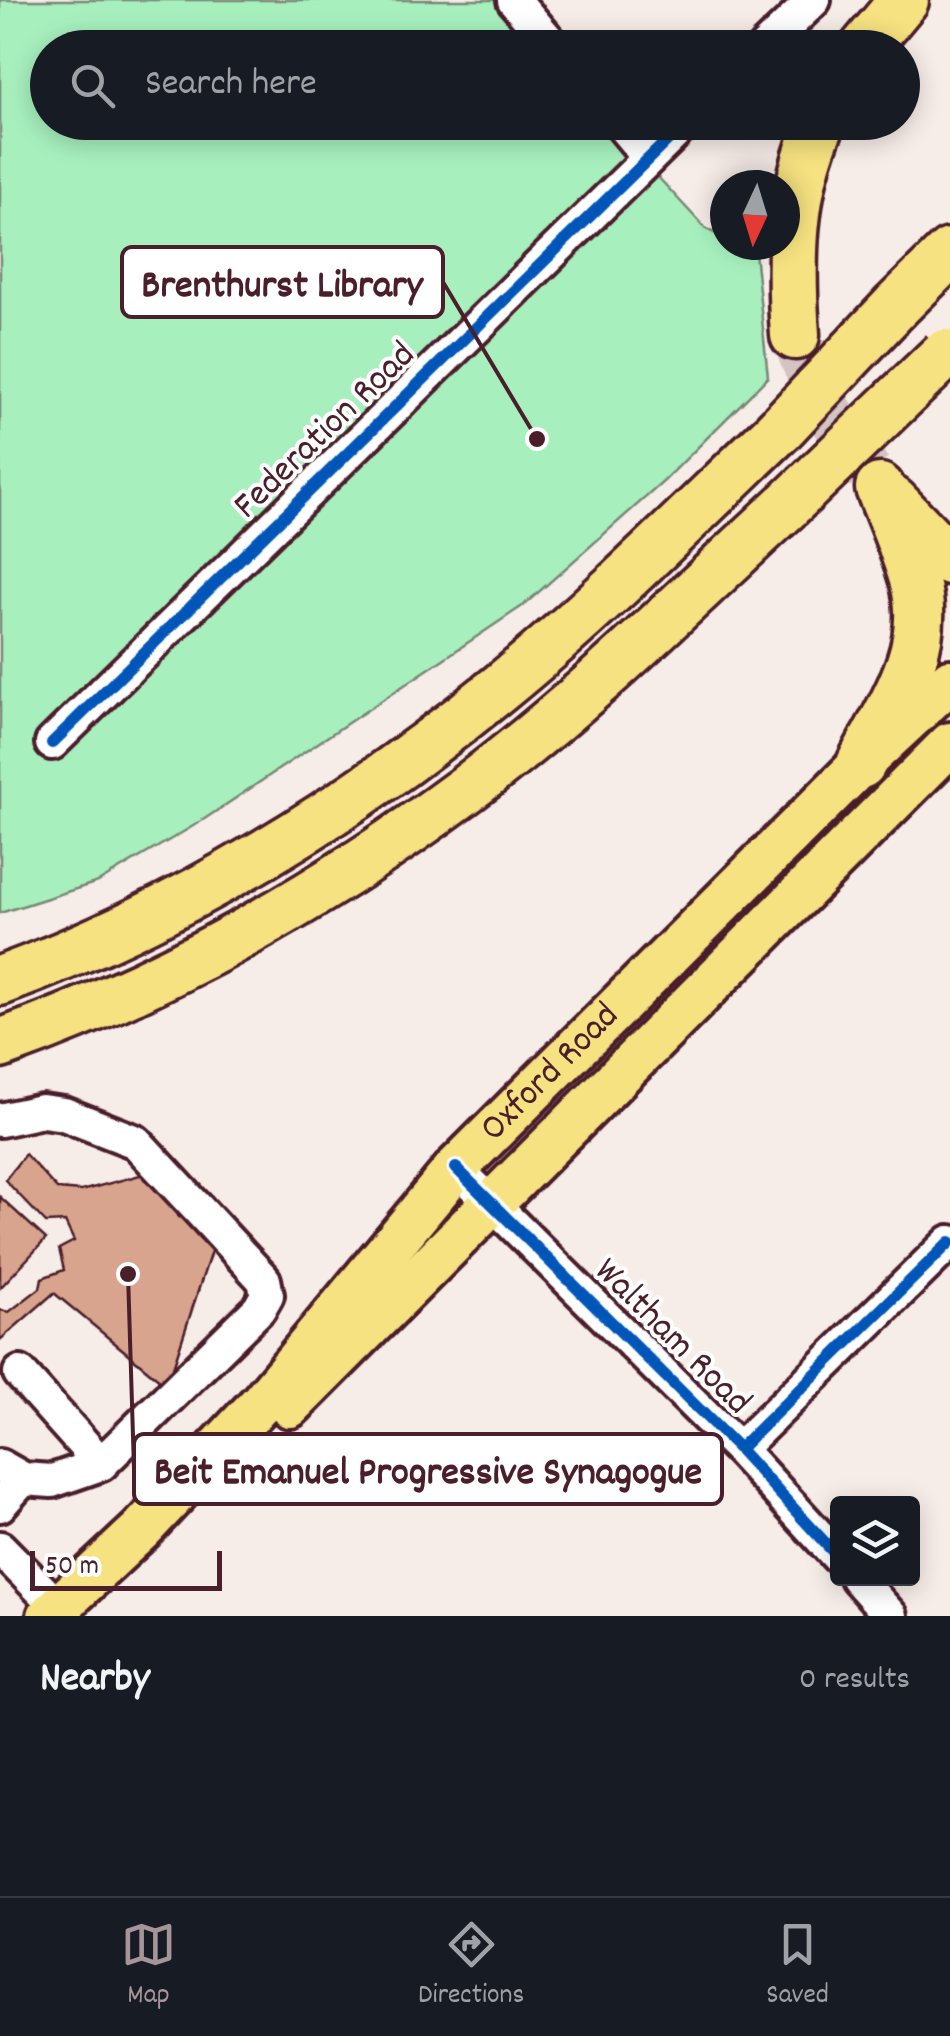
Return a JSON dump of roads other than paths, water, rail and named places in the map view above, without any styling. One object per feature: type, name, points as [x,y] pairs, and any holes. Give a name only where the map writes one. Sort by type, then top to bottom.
[{"type":"highway","points":[[879,30],[904,0]]},
{"type":"highway","points":[[794,335],[790,262],[804,167],[814,140]]},
{"type":"highway","points":[[0,981],[97,940],[233,872],[387,774],[540,653],[778,431],[950,254]]},
{"type":"highway","points":[[0,1044],[133,990],[204,954],[317,890],[467,789],[592,685],[788,505],[947,351]]},
{"type":"highway","points":[[861,764],[902,688],[919,632],[916,585],[874,480],[950,560]]},
{"type":"main road","name":"Oxford Road","points":[[63,1614],[262,1402],[456,1168],[861,764],[950,681]]},
{"type":"main road","name":"Oxford Road","points":[[63,1614],[491,1202],[950,744]]},
{"type":"street","points":[[514,0],[540,30]]},
{"type":"street","points":[[783,30],[814,0]]},
{"type":"street","points":[[634,140],[649,158]]},
{"type":"street","name":"Federation Road","points":[[52,743],[668,140]]},
{"type":"street","points":[[0,1120],[42,1110],[136,1142],[264,1280],[268,1295],[259,1309],[102,1464],[52,1481],[11,1472],[0,1505]]},
{"type":"street","name":"Waltham Road","points":[[456,1168],[738,1448],[830,1548]]},
{"type":"street","points":[[738,1448],[950,1242]]},
{"type":"street","points":[[20,1373],[102,1464]]},
{"type":"street","points":[[0,1548],[63,1614]]},
{"type":"street","points":[[864,1586],[892,1616]]},
{"type":"tunnel","points":[[795,335],[826,406],[869,472]]},
{"type":"place","name":"Brenthurst Library","points":[[537,439]]},
{"type":"place","name":"Beit Emanuel Progressive Synagogue","points":[[128,1274]]}]
